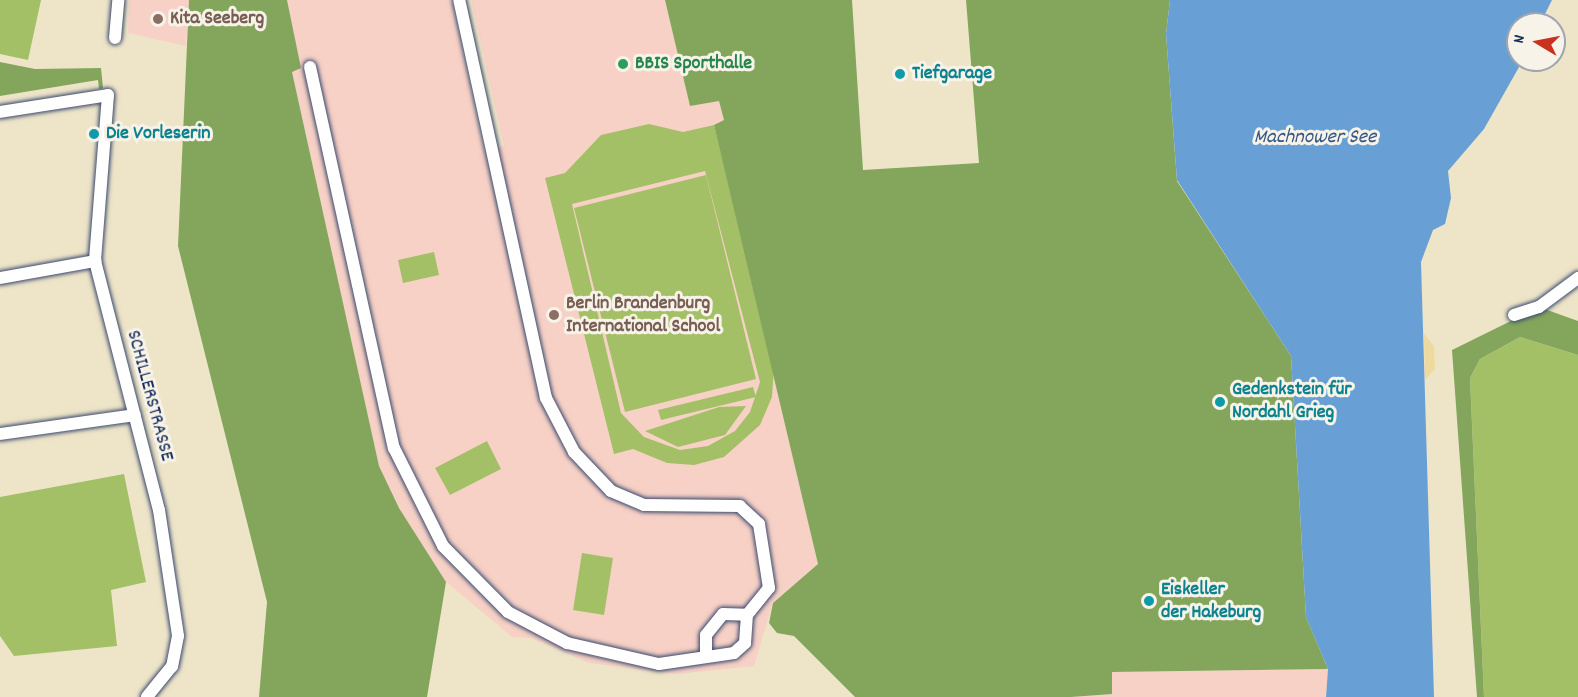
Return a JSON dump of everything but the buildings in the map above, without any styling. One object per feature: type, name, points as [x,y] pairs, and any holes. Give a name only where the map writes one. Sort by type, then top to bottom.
[{"type":"street","points":[[115,38],[118,0]]},
{"type":"street","points":[[310,67],[394,447],[443,546],[508,612],[567,643],[659,664],[706,654],[734,653],[745,643],[747,615],[769,588],[759,524],[752,515],[720,502],[644,505],[611,490],[591,474],[557,423],[536,364],[493,149],[459,0]]},
{"type":"street","name":"SCHILLERSTRASSE","points":[[0,112],[108,95],[95,261],[159,510],[178,636],[172,666],[147,697]]},
{"type":"street","points":[[0,278],[95,261]]},
{"type":"street","points":[[1514,315],[1539,307],[1578,278]]},
{"type":"street","points":[[0,434],[135,416]]},
{"type":"street","points":[[706,654],[706,635],[723,614],[747,615]]},
{"type":"shaded area","name":"Kita Seeberg","points":[[129,0],[189,0],[186,46],[128,33]]},
{"type":"shaded area","name":"Berlin Brandenburg International School","points":[[287,0],[452,0],[484,151],[504,146],[471,0],[665,0],[690,106],[719,100],[724,120],[714,125],[818,564],[773,603],[754,666],[677,674],[589,663],[531,638],[512,637],[446,582],[399,508],[379,466],[292,71],[301,68]]},
{"type":"shaded area","points":[[1328,669],[1326,697],[1071,697],[1112,694],[1112,672]]},
{"type":"green space","points":[[0,0],[41,0],[28,60],[0,54]]},
{"type":"green space","points":[[189,0],[287,0],[301,68],[292,72],[379,466],[399,508],[446,582],[427,697],[259,697],[267,602],[178,246]]},
{"type":"green space","points":[[665,0],[852,0],[863,170],[979,163],[966,0],[1170,0],[1166,34],[1177,181],[1291,356],[1306,617],[1328,669],[1112,672],[1112,694],[1071,697],[855,697],[794,636],[777,633],[769,623],[773,603],[818,564],[714,125],[724,120],[719,101],[690,106]]},
{"type":"green space","points":[[0,62],[35,69],[101,68],[103,88],[99,89],[98,80],[0,96]]},
{"type":"green space","points":[[649,124],[683,132],[714,125],[774,367],[772,397],[760,425],[724,457],[694,465],[667,463],[633,449],[614,454],[545,178],[565,173],[601,135]],"holes":[[[705,171],[760,382],[750,412],[735,431],[708,446],[680,450],[644,437],[621,413],[572,204]]]},
{"type":"green space","points":[[706,175],[756,379],[625,412],[574,208]]},
{"type":"green space","points":[[434,252],[439,275],[403,283],[398,260]]},
{"type":"green space","points":[[1539,307],[1578,321],[1578,355],[1520,337],[1480,359],[1470,378],[1484,697],[1477,697],[1452,350]]},
{"type":"green space","points":[[1520,337],[1578,355],[1578,697],[1484,697],[1470,378],[1480,359]]},
{"type":"green space","points":[[753,387],[756,397],[661,420],[658,410]]},
{"type":"green space","points":[[746,406],[725,435],[678,447],[645,431],[719,407]]},
{"type":"green space","points":[[487,441],[501,469],[450,495],[435,468]]},
{"type":"green space","points":[[124,474],[146,582],[111,590],[117,646],[14,656],[0,636],[0,497]]},
{"type":"green space","points":[[582,553],[613,558],[604,615],[573,610]]},
{"type":"sand","points":[[1424,334],[1434,346],[1435,369],[1425,380]]},
{"type":"water","name":"Machnower See","points":[[1170,0],[1552,0],[1546,12],[1506,12],[1506,72],[1516,72],[1484,129],[1448,171],[1451,198],[1445,224],[1433,230],[1421,262],[1434,697],[1326,697],[1328,669],[1306,617],[1291,356],[1177,180],[1166,34]]},
{"type":"place","name":"Kita Seeberg","points":[[158,19]]},
{"type":"place","name":"BBIS Sporthalle","points":[[623,64]]},
{"type":"place","name":"Tiefgarage","points":[[900,74]]},
{"type":"place","name":"Die Vorleserin","points":[[94,134]]},
{"type":"place","name":"Berlin Brandenburg International School","points":[[554,315]]},
{"type":"place","name":"Gedenkstein für Nordahl Grieg","points":[[1220,402]]},
{"type":"place","name":"Eiskeller der Hakeburg","points":[[1149,601]]}]
